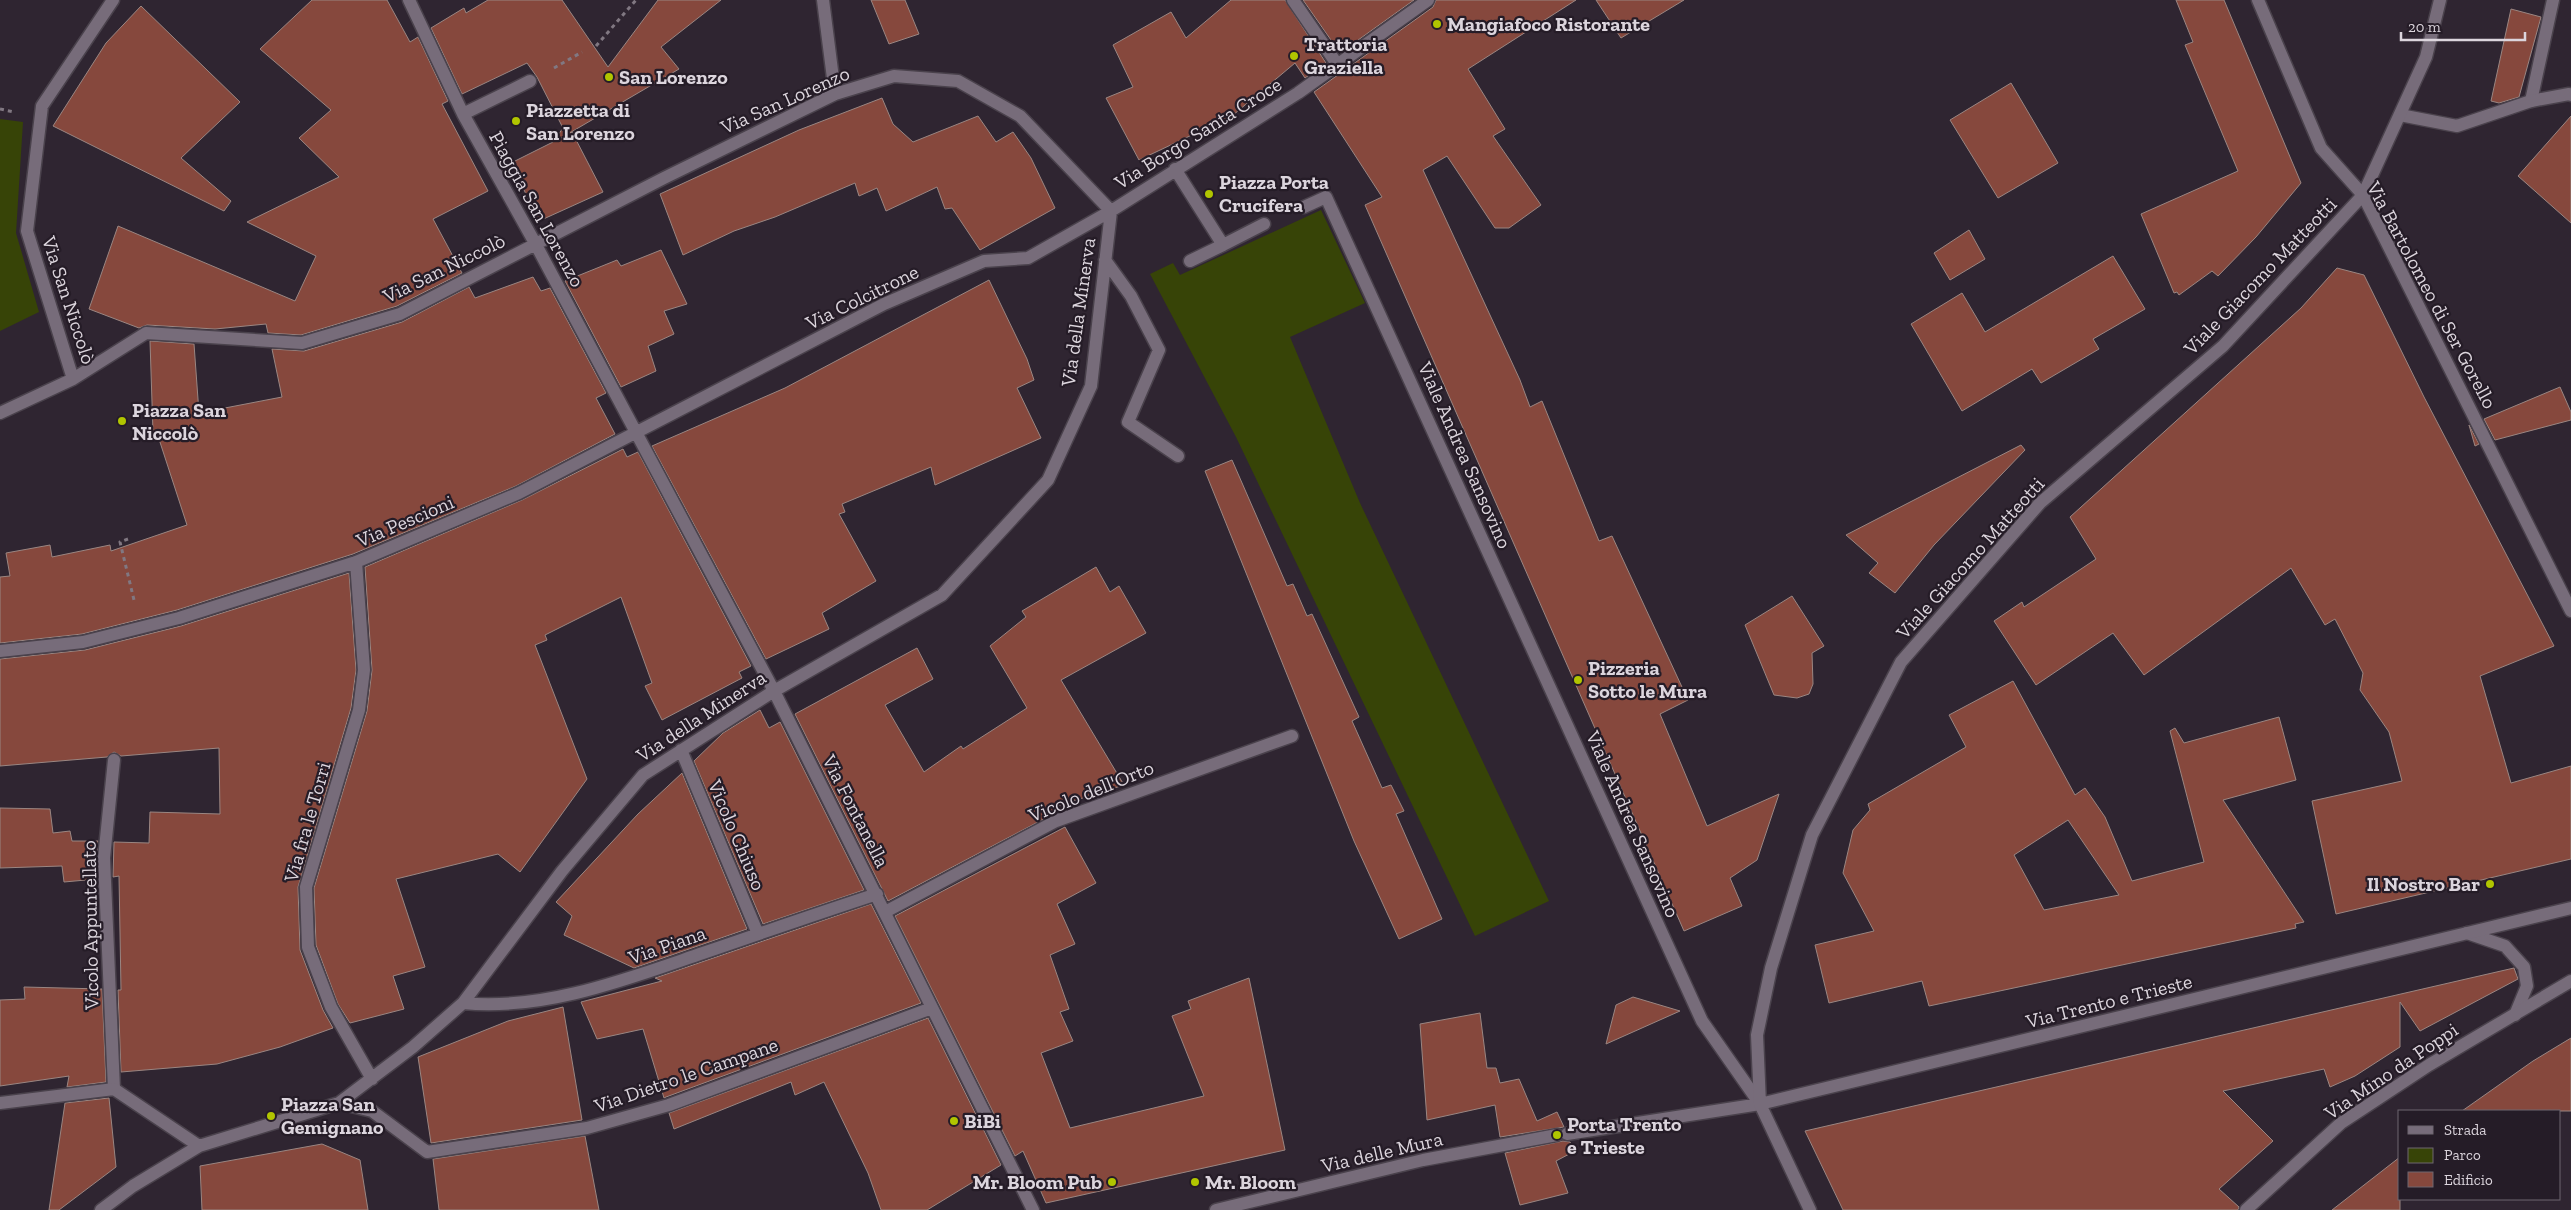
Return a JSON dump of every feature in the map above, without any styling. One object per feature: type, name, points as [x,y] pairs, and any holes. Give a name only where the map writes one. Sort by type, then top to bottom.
[{"type":"street","name":"Via San Niccolò","points":[[113,0],[42,106],[27,231],[73,378],[146,333],[302,343],[400,314],[535,243]]},
{"type":"street","name":"Piaggia San Lorenzo","points":[[409,0],[463,114],[535,243],[635,434]]},
{"type":"street","points":[[823,0],[835,94]]},
{"type":"street","points":[[1293,0],[1337,64]]},
{"type":"street","name":"Via Borgo Santa Croce","points":[[1111,211],[1298,93],[1428,0]]},
{"type":"street","name":"Via Bartolomeo di Ser Gorello","points":[[2258,0],[2321,148],[2363,195],[2571,611]]},
{"type":"street","name":"Viale Giacomo Matteotti","points":[[1760,1104],[1756,1035],[1771,968],[1812,835],[1901,662],[2040,503],[2223,346],[2363,195],[2426,57],[2440,0]]},
{"type":"street","points":[[2531,101],[2553,0]]},
{"type":"street","name":"Via San Lorenzo","points":[[535,243],[835,94],[894,76],[958,81],[1020,116],[1111,211]]},
{"type":"street","points":[[463,114],[530,81]]},
{"type":"street","points":[[2400,115],[2457,126],[2531,101],[2571,95]]},
{"type":"street","points":[[1175,170],[1223,245]]},
{"type":"street","name":"Viale Andrea Sansovino","points":[[1304,207],[1326,197],[1702,1021],[1760,1104],[1810,1210]]},
{"type":"street","name":"Via della Minerva","points":[[101,1210],[133,1186],[199,1146],[340,1103],[413,1047],[463,1003],[562,871],[643,775],[774,691],[942,594],[1048,480],[1091,386],[1111,211]]},
{"type":"street","name":"Via Colcitrone","points":[[635,434],[884,304],[984,261],[1028,258],[1111,211]]},
{"type":"street","points":[[1190,261],[1264,224]]},
{"type":"street","points":[[1105,260],[1131,296],[1159,350],[1128,422],[1178,456]]},
{"type":"street","points":[[0,413],[73,378]]},
{"type":"street","name":"Via Pescioni","points":[[0,651],[83,642],[179,618],[356,562],[519,493],[635,434]]},
{"type":"street","name":"Via Fontanella","points":[[635,434],[774,691],[886,912],[1033,1210]]},
{"type":"street","name":"Via fra le Torri","points":[[356,562],[364,670],[359,710],[306,887],[308,947],[332,1007],[372,1079]]},
{"type":"street","name":"Vicolo dell'Orto","points":[[886,912],[1056,820],[1292,736]]},
{"type":"street","name":"Vicolo Chiuso","points":[[681,750],[758,934]]},
{"type":"street","name":"Vicolo Appuntellato","points":[[114,760],[104,858],[114,1089]]},
{"type":"street","name":"Via Piana","points":[[463,1003],[486,1005],[538,1000],[626,979],[877,894]]},
{"type":"street","name":"Via Trento e Trieste","points":[[1760,1104],[2571,908]]},
{"type":"street","points":[[2467,933],[2505,946],[2524,967],[2528,986],[2515,1015]]},
{"type":"street","name":"Via Mino da Poppi","points":[[2246,1210],[2341,1123],[2429,1064],[2571,981]]},
{"type":"street","name":"Via Dietro le Campane","points":[[340,1103],[372,1111],[428,1152],[587,1128],[669,1105],[932,1008]]},
{"type":"street","points":[[0,1103],[114,1089],[199,1146]]},
{"type":"street","name":"Via delle Mura","points":[[1216,1210],[1424,1160],[1562,1135],[1760,1104]]},
{"type":"path","points":[[596,46],[636,0]]},
{"type":"path","points":[[128,539],[120,542],[135,604]]},
{"type":"green space","points":[[0,119],[23,122],[16,233],[39,312],[0,331]]},
{"type":"green space","points":[[1321,210],[1365,303],[1290,337],[1360,503],[1549,901],[1475,936],[1236,437],[1150,274],[1173,263],[1180,275]]},
{"type":"building","points":[[312,0],[387,0],[410,42],[418,37],[448,101],[442,104],[488,191],[433,219],[462,273],[397,306],[301,335],[268,333],[266,324],[215,329],[147,325],[139,328],[89,309],[118,226],[295,301],[316,256],[247,222],[339,177],[299,138],[331,110],[260,49]]},
{"type":"building","points":[[488,0],[562,0],[608,67],[658,0],[721,0],[661,47],[679,69],[561,138],[572,132],[603,192],[539,221],[511,163],[553,142],[563,128],[537,77],[527,63],[462,94],[431,28],[464,8],[466,13]]},
{"type":"building","points":[[871,0],[905,0],[919,34],[889,44]]},
{"type":"building","points":[[1231,0],[1285,0],[1326,63],[1305,78],[1295,63],[1232,116],[1139,160],[1106,98],[1133,87],[1113,45],[1171,12],[1186,38]]},
{"type":"building","points":[[1303,0],[1414,0],[1340,53]]},
{"type":"building","points":[[1436,0],[1576,0],[1468,69],[1505,129],[1493,136],[1541,205],[1509,228],[1495,228],[1447,156],[1423,170],[1520,380],[1530,407],[1542,401],[1599,541],[1612,536],[1688,700],[1660,714],[1707,826],[1779,794],[1757,860],[1730,878],[1742,906],[1684,931],[1365,205],[1382,197],[1314,92],[1433,7]]},
{"type":"building","points":[[1596,0],[1684,0],[1621,38]]},
{"type":"building","points":[[2176,0],[2224,0],[2301,183],[2256,237],[2218,276],[2212,271],[2179,295],[2177,292],[2174,293],[2141,214],[2238,171],[2185,45],[2193,42]]},
{"type":"building","points":[[141,6],[240,102],[181,158],[231,201],[224,211],[53,126],[106,43]]},
{"type":"building","points":[[2511,9],[2541,17],[2519,97],[2499,103],[2491,101]]},
{"type":"building","points":[[2011,83],[2058,163],[1998,198],[1950,120]]},
{"type":"building","points":[[882,98],[893,124],[913,142],[978,116],[996,142],[1013,132],[1031,158],[1055,208],[980,250],[952,208],[945,209],[937,187],[886,211],[877,188],[859,196],[855,183],[775,217],[734,231],[683,255],[660,194],[799,130]]},
{"type":"building","points":[[2571,116],[2571,223],[2518,176]]},
{"type":"building","points":[[1969,230],[1985,259],[1950,280],[1934,253]]},
{"type":"building","points":[[661,250],[687,304],[664,311],[674,334],[648,346],[656,371],[621,387],[565,281],[617,260],[621,266]]},
{"type":"building","points":[[2113,256],[2145,309],[2093,339],[2099,349],[2041,383],[2032,369],[1962,411],[1911,324],[1962,293],[1985,332]]},
{"type":"building","points":[[2337,268],[2364,275],[2424,397],[2554,646],[2480,676],[2511,783],[2571,766],[2571,859],[2336,914],[2312,801],[2402,781],[2389,732],[2360,690],[2363,673],[2335,619],[2325,625],[2291,568],[2144,675],[2113,633],[2036,685],[1994,621],[2022,602],[2024,607],[2096,559],[2070,517],[2301,308]]},
{"type":"building","points":[[533,277],[541,291],[550,288],[606,393],[596,398],[615,434],[516,486],[353,554],[177,610],[82,634],[0,643],[0,577],[10,576],[6,553],[50,545],[52,557],[110,545],[111,551],[187,525],[157,433],[153,433],[150,341],[194,344],[199,413],[282,397],[272,349],[304,351],[402,322],[469,287],[475,298]]},
{"type":"building","points":[[989,280],[1027,359],[1034,380],[1017,388],[1041,438],[935,485],[931,467],[842,504],[845,512],[839,514],[876,581],[822,613],[829,629],[766,659],[652,446],[785,388]]},
{"type":"building","points":[[2560,387],[2571,412],[2571,420],[2495,440],[2484,419]]},
{"type":"building","points":[[2469,425],[2479,444],[2475,446]]},
{"type":"building","points":[[2021,445],[2025,450],[1934,545],[1895,593],[1869,573],[1878,563],[1846,535]]},
{"type":"building","points":[[623,449],[627,457],[638,452],[751,666],[739,672],[742,678],[662,720],[645,686],[652,683],[621,597],[545,635],[547,640],[535,645],[587,779],[520,872],[498,854],[396,879],[425,967],[393,976],[404,1009],[350,1023],[338,1004],[316,945],[314,888],[367,711],[372,670],[365,567],[522,500]]},
{"type":"building","points":[[1232,460],[1287,586],[1293,584],[1307,616],[1312,614],[1359,717],[1352,721],[1382,788],[1391,785],[1404,811],[1396,814],[1442,919],[1399,939],[1354,841],[1205,471]]},
{"type":"building","points":[[1096,567],[1110,592],[1119,586],[1146,633],[1061,680],[1124,785],[1054,807],[1057,812],[888,901],[795,714],[917,648],[933,679],[885,705],[924,772],[961,746],[963,749],[1027,708],[990,646],[1026,617],[1022,611]]},
{"type":"building","points":[[349,573],[356,670],[351,708],[298,887],[300,950],[323,1010],[333,1028],[280,1047],[217,1064],[121,1072],[118,990],[121,990],[119,876],[113,877],[114,842],[149,843],[150,812],[220,814],[219,748],[121,756],[114,752],[107,757],[0,766],[0,659],[85,650],[181,626]]},
{"type":"building","points":[[1792,596],[1824,646],[1812,653],[1813,684],[1809,694],[1797,698],[1774,695],[1745,625]]},
{"type":"building","points":[[2013,681],[2075,795],[2085,788],[2105,817],[2132,881],[2204,862],[2170,731],[2175,728],[2184,743],[2279,717],[2296,780],[2223,800],[2304,922],[2295,924],[2296,928],[1929,1006],[1922,981],[1829,1003],[1815,945],[1874,931],[1843,873],[1853,830],[1870,810],[1868,804],[1966,747],[1949,715]],"holes":[[[2068,820],[2119,895],[2044,910],[2014,855]]]},
{"type":"building","points":[[760,710],[769,728],[780,722],[864,890],[763,924],[694,761],[723,733]]},
{"type":"building","points":[[682,773],[747,929],[634,968],[564,935],[572,916],[556,902],[638,814]]},
{"type":"building","points":[[0,808],[50,809],[53,833],[70,831],[72,841],[98,841],[97,879],[64,882],[62,866],[0,868]]},
{"type":"building","points":[[1065,827],[1096,883],[1057,904],[1075,944],[1050,955],[1069,1009],[1060,1012],[1073,1041],[1041,1053],[1070,1128],[1204,1096],[1172,1016],[1191,1009],[1188,1001],[1249,978],[1285,1150],[1046,1203],[1023,1151],[1015,1156],[895,916]]},
{"type":"building","points":[[871,904],[921,1003],[664,1098],[643,1029],[597,1039],[581,1002],[662,981],[655,978]]},
{"type":"building","points":[[2514,968],[2518,979],[2420,1031],[2400,1002],[2400,1047],[2355,1076],[2330,1087],[2324,1069],[2223,1091],[2273,1141],[2219,1189],[2239,1207],[2238,1210],[1843,1210],[1805,1131]]},
{"type":"building","points":[[24,987],[102,989],[106,1082],[67,1087],[69,1076],[0,1086],[0,1000],[25,999]]},
{"type":"building","points":[[1633,997],[1680,1011],[1606,1044],[1616,1005]]},
{"type":"building","points":[[563,1007],[582,1120],[431,1143],[418,1057],[508,1021]]},
{"type":"building","points":[[1480,1013],[1487,1068],[1496,1068],[1500,1083],[1519,1079],[1537,1121],[1557,1112],[1564,1127],[1500,1137],[1495,1105],[1427,1120],[1420,1024]]},
{"type":"building","points":[[928,1018],[1001,1165],[927,1210],[881,1210],[868,1173],[824,1082],[795,1095],[791,1082],[674,1129],[669,1113]]},
{"type":"building","points":[[2571,1038],[2571,1111],[2463,1110],[2533,1061]]},
{"type":"building","points":[[109,1098],[116,1167],[59,1210],[49,1210],[65,1103]]},
{"type":"building","points":[[585,1136],[599,1210],[439,1210],[433,1159]]},
{"type":"building","points":[[1563,1141],[1570,1142],[1575,1151],[1556,1161],[1568,1193],[1520,1205],[1505,1153]]},
{"type":"building","points":[[322,1144],[360,1160],[368,1210],[202,1210],[200,1166]]},
{"type":"building","points":[[2398,1159],[2398,1200],[2400,1200],[2400,1210],[2332,1210]]},
{"type":"place","name":"Mangiafoco Ristorante","points":[[1437,24]]},
{"type":"place","name":"Trattoria Graziella","points":[[1294,56]]},
{"type":"place","name":"San Lorenzo","points":[[609,77]]},
{"type":"place","name":"Piazzetta di San Lorenzo","points":[[516,121]]},
{"type":"place","name":"Piazza Porta Crucifera","points":[[1209,194]]},
{"type":"place","name":"Piazza San Niccolò","points":[[122,421]]},
{"type":"place","name":"Pizzeria Sotto le Mura","points":[[1578,680]]},
{"type":"place","name":"Il Nostro Bar","points":[[2490,884]]},
{"type":"place","name":"Piazza San Gemignano","points":[[271,1116]]},
{"type":"place","name":"BiBi","points":[[954,1121]]},
{"type":"place","name":"Porta Trento e Trieste","points":[[1557,1135]]},
{"type":"place","name":"Mr. Bloom Pub","points":[[1112,1182]]},
{"type":"place","name":"Mr. Bloom","points":[[1195,1182]]}]
